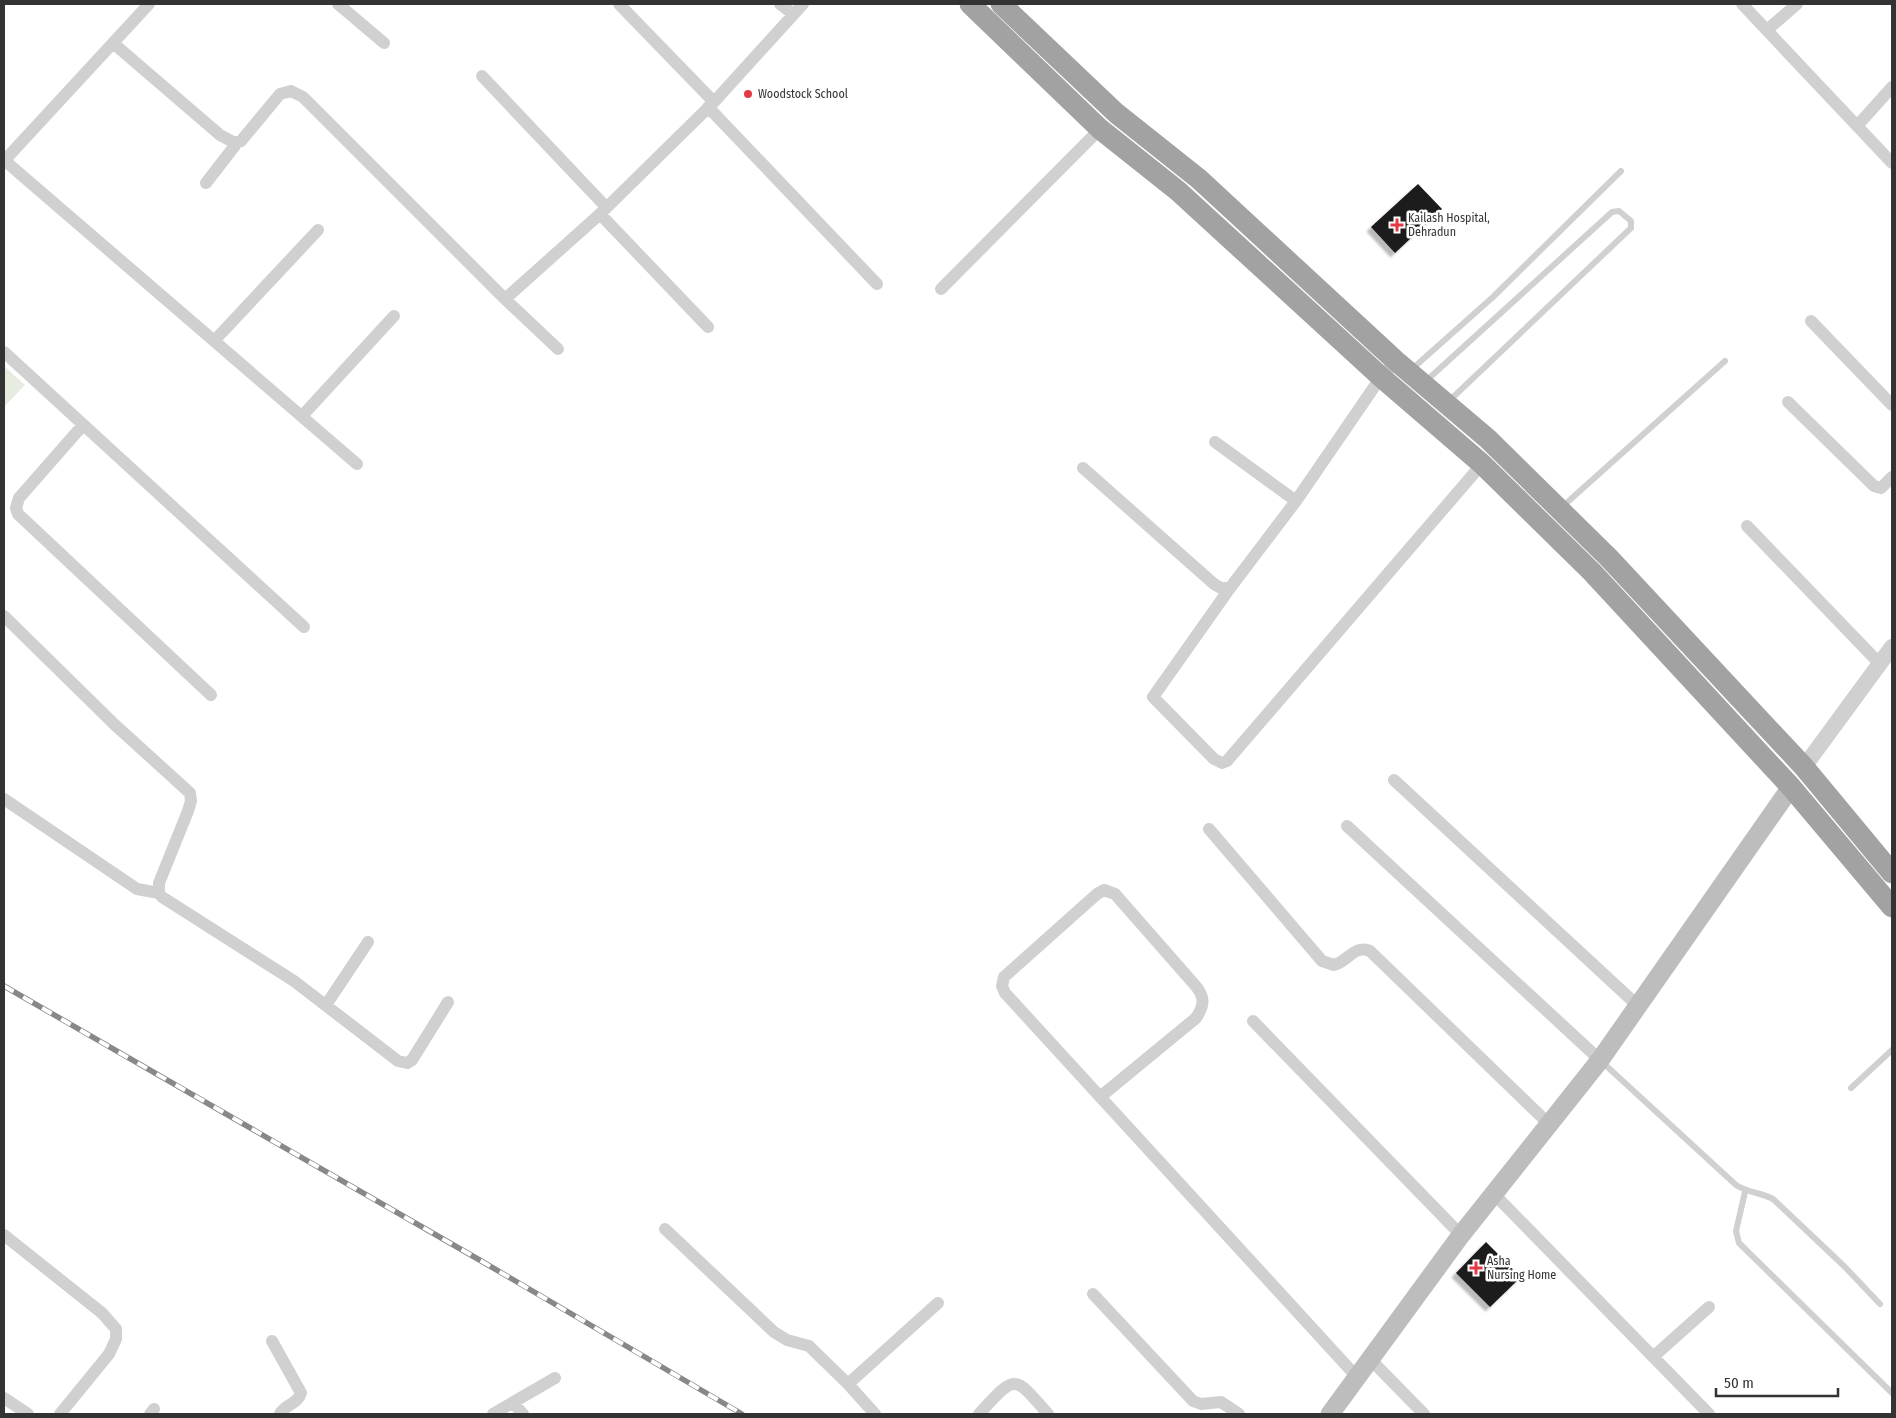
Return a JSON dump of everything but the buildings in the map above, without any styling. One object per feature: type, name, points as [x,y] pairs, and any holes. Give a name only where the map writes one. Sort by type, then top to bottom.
[{"type":"highway","points":[[970,4],[1100,129],[1178,191],[1381,377],[1482,464],[1592,572],[1791,787],[1892,907]]},
{"type":"highway","points":[[1001,4],[1116,113],[1199,180],[1410,372],[1488,439],[1609,558],[1804,767],[1891,868]]},
{"type":"main road","points":[[1330,1414],[1356,1376],[1461,1236],[1495,1196],[1600,1060],[1791,787]]},
{"type":"street","points":[[149,4],[4,161],[357,464]]},
{"type":"street","points":[[338,4],[384,43]]},
{"type":"street","points":[[619,4],[877,284]]},
{"type":"street","points":[[780,4],[793,14]]},
{"type":"street","points":[[505,299],[603,211],[711,104],[803,4]]},
{"type":"street","points":[[1742,4],[1892,163]]},
{"type":"street","points":[[1767,30],[1797,4]]},
{"type":"street","points":[[113,43],[220,135],[238,143]]},
{"type":"street","points":[[482,76],[708,327]]},
{"type":"street","points":[[1857,126],[1892,87]]},
{"type":"street","points":[[206,183],[280,94],[291,92],[297,94],[359,152],[505,299],[558,349]]},
{"type":"street","points":[[941,289],[1100,129]]},
{"type":"street","points":[[214,342],[318,230]]},
{"type":"street","points":[[302,416],[394,316]]},
{"type":"street","points":[[1811,320],[1892,405]]},
{"type":"street","points":[[4,352],[304,627]]},
{"type":"street","points":[[1410,372],[1381,377],[1296,501],[1230,588],[1153,697],[1214,759],[1222,763],[1226,761],[1482,464]]},
{"type":"street","points":[[1788,402],[1874,486],[1881,488],[1892,477]]},
{"type":"street","points":[[83,425],[19,498],[16,508],[18,514],[212,696]]},
{"type":"street","points":[[1215,442],[1296,501]]},
{"type":"street","points":[[1083,468],[1214,584],[1221,588],[1230,588]]},
{"type":"street","points":[[1747,526],[1880,664]]},
{"type":"street","points":[[4,616],[114,724],[190,793],[188,811],[160,883],[159,893]]},
{"type":"street","points":[[1804,767],[1892,647]]},
{"type":"street","points":[[1394,780],[1637,1005]]},
{"type":"street","points":[[4,799],[137,889],[159,893],[162,897],[294,981],[398,1061],[407,1063],[412,1060],[448,1002]]},
{"type":"street","points":[[1347,826],[1600,1060]]},
{"type":"street","points":[[1208,829],[1322,961],[1334,965],[1357,950],[1363,948],[1370,951],[1550,1125]]},
{"type":"street","points":[[1100,1097],[1196,1018],[1203,1004],[1202,996],[1194,984],[1115,894],[1104,890],[1096,894],[1004,976],[1002,986],[1011,1001],[1356,1376]]},
{"type":"street","points":[[326,1005],[368,942]]},
{"type":"street","points":[[1253,1021],[1461,1236]]},
{"type":"street","points":[[1495,1196],[1709,1414]]},
{"type":"street","points":[[665,1229],[774,1332],[787,1340],[809,1346],[848,1384],[875,1414]]},
{"type":"street","points":[[4,1235],[102,1313],[116,1329],[116,1339],[109,1354],[60,1414]]},
{"type":"street","points":[[1094,1294],[1193,1401],[1200,1404],[1221,1402],[1239,1414]]},
{"type":"street","points":[[848,1384],[938,1303]]},
{"type":"street","points":[[1653,1357],[1709,1307]]},
{"type":"street","points":[[272,1341],[301,1394],[298,1400],[283,1409],[280,1414]]},
{"type":"street","points":[[1370,1359],[1424,1414]]},
{"type":"street","points":[[493,1414],[555,1378]]},
{"type":"street","points":[[979,1414],[1003,1388],[1014,1384],[1023,1386],[1048,1414]]},
{"type":"street","points":[[4,1398],[28,1414]]},
{"type":"street","points":[[513,1403],[522,1414]]},
{"type":"lane","points":[[1410,372],[1493,297],[1621,171]]},
{"type":"lane","points":[[1410,372],[1612,212],[1619,211],[1631,221],[1631,228],[1446,403]]},
{"type":"lane","points":[[1560,510],[1725,361]]},
{"type":"lane","points":[[1851,1088],[1892,1050]]},
{"type":"lane","points":[[1600,1060],[1746,1192],[1764,1195],[1773,1199],[1845,1267],[1880,1304]]},
{"type":"lane","points":[[1746,1192],[1736,1231],[1739,1243],[1892,1393]]},
{"type":"shaded area","points":[[4,366],[25,385],[4,407]]},
{"type":"railway","points":[[4,986],[483,1262],[742,1414]]},
{"type":"place","name":"Woodstock School","points":[[748,94]]},
{"type":"place","name":"Kailash Hospital, Dehradun","points":[[1397,225]]},
{"type":"place","name":"Asha Nursing Home","points":[[1476,1268]]}]
